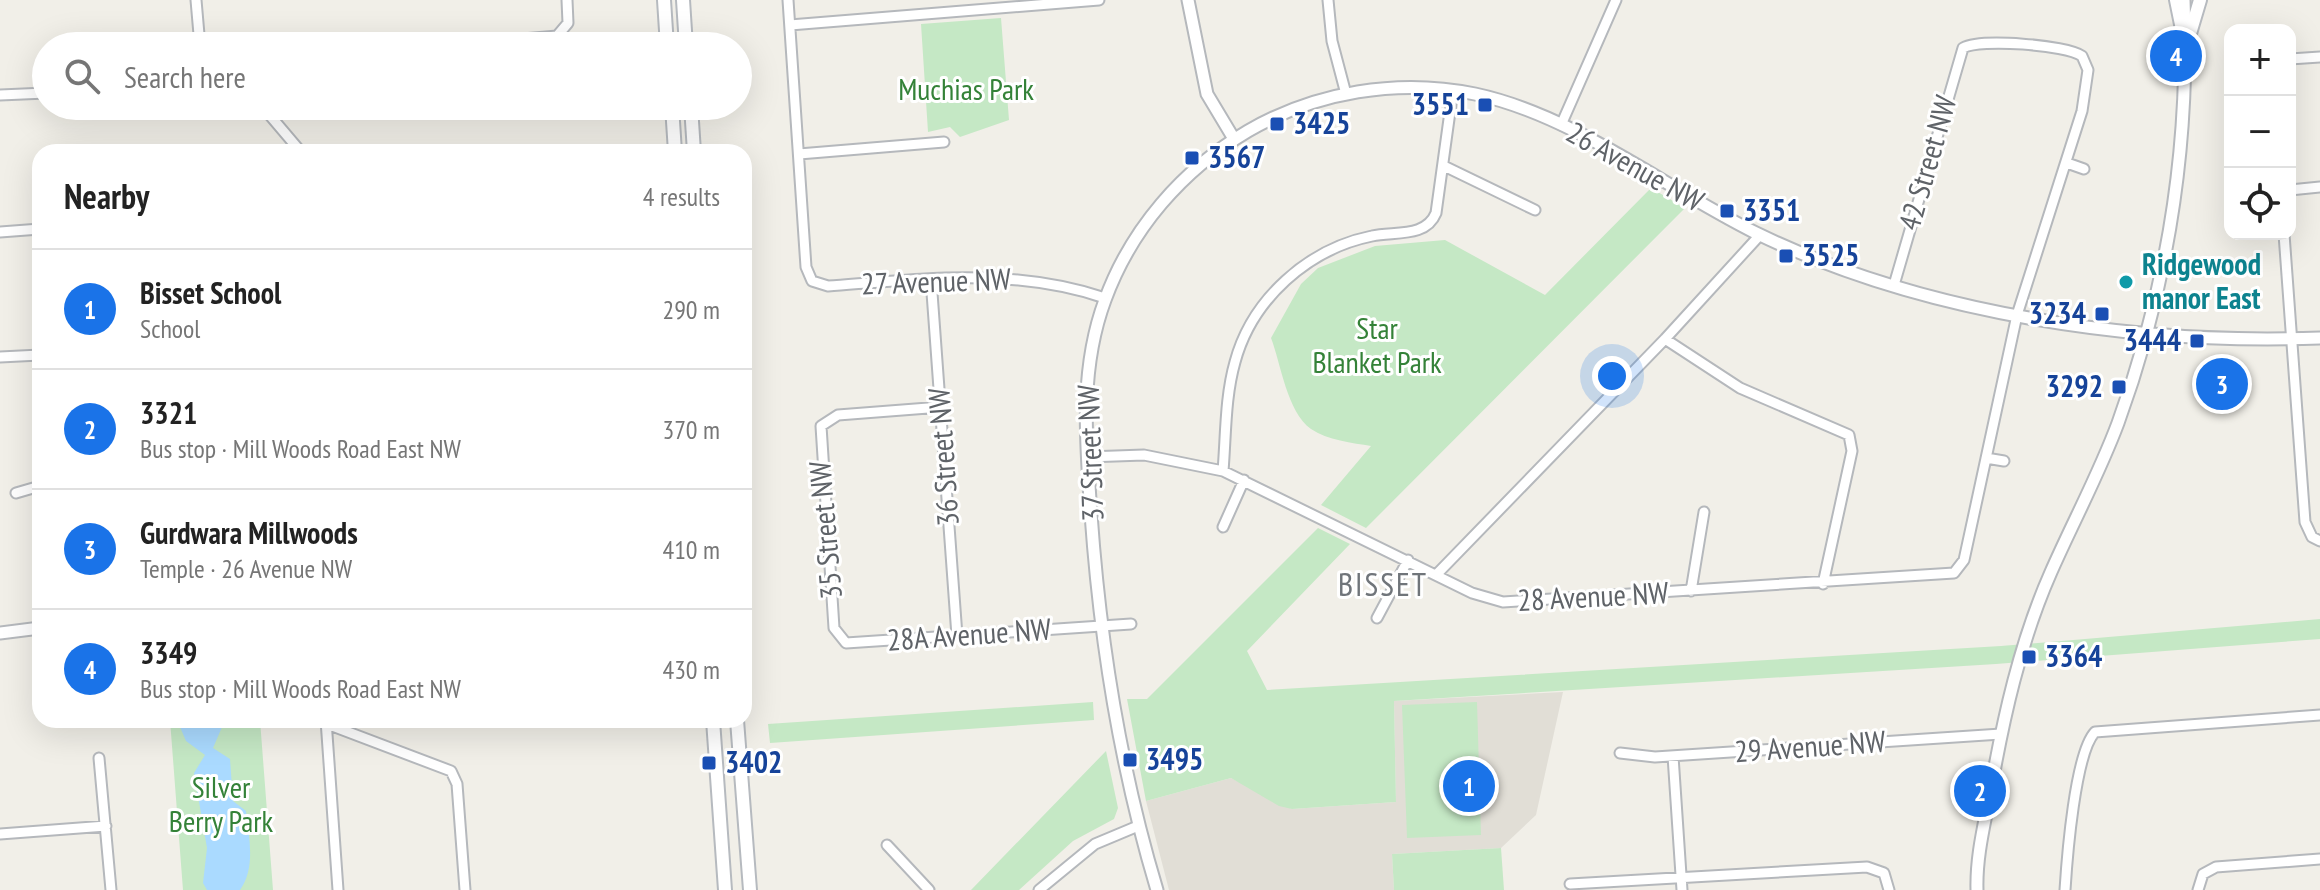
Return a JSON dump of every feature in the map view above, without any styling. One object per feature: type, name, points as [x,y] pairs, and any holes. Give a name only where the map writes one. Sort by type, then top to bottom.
[{"type":"main road","points":[[664,0],[666,32]]},
{"type":"main road","points":[[683,0],[685,32]]},
{"type":"main road","points":[[2176,0],[2186,47]]},
{"type":"main road","points":[[2186,47],[2200,0]]},
{"type":"main road","points":[[673,120],[674,144]]},
{"type":"main road","points":[[692,120],[693,144]]},
{"type":"main road","points":[[714,728],[725,890]]},
{"type":"main road","points":[[738,728],[750,890]]},
{"type":"street","points":[[196,0],[199,32]]},
{"type":"street","points":[[562,32],[568,23],[567,0]]},
{"type":"street","points":[[788,0],[799,154],[944,142]]},
{"type":"street","points":[[790,25],[998,4],[1099,0]]},
{"type":"street","points":[[1188,0],[1207,94],[1234,139]]},
{"type":"street","points":[[1328,0],[1330,33],[1346,94]]},
{"type":"street","points":[[1561,125],[1616,0]]},
{"type":"street","points":[[1977,890],[1976,867],[2001,734],[2024,648],[2049,575],[2117,426],[2148,331],[2176,196],[2186,47],[2184,0]]},
{"type":"street","name":"42 Street NW","points":[[1894,285],[1959,53],[1968,45],[1980,42],[2068,50],[2082,56],[2088,70],[2085,97],[2067,163]]},
{"type":"street","points":[[2296,59],[2320,57]]},
{"type":"street","name":"26 Avenue NW","points":[[1162,201],[1196,168],[1234,139],[1297,108],[1346,94],[1394,88],[1453,90],[1511,104],[1561,125],[1760,235],[1894,285],[2017,315],[2148,331],[2320,338]]},
{"type":"street","points":[[1223,471],[1234,365],[1244,338],[1265,304],[1295,273],[1339,246],[1370,236],[1416,231],[1430,224],[1436,213],[1453,90]]},
{"type":"street","points":[[0,95],[32,94]]},
{"type":"street","points":[[274,120],[294,144]]},
{"type":"street","name":"27 Avenue NW","points":[[799,154],[806,267],[812,281],[828,286],[1017,277],[1105,298]]},
{"type":"street","points":[[2004,461],[1986,458],[2017,315],[2067,163],[2084,169]]},
{"type":"street","points":[[1444,166],[1535,210]]},
{"type":"street","points":[[2296,189],[2320,187]]},
{"type":"street","name":"37 Street NW","points":[[1157,890],[1138,826],[1114,714],[1101,625],[1087,457],[1086,385],[1105,298],[1132,244],[1162,201]]},
{"type":"street","points":[[0,232],[32,230]]},
{"type":"street","points":[[1436,575],[1665,339],[1760,235]]},
{"type":"street","points":[[2284,240],[2304,518],[2316,539]]},
{"type":"street","name":"36 Street NW","points":[[931,279],[957,636]]},
{"type":"street","points":[[1665,339],[1740,388],[1849,435],[1852,451],[1823,584]]},
{"type":"street","points":[[0,357],[32,355]]},
{"type":"street","name":"35 Street NW","points":[[839,638],[834,628],[819,437],[823,421],[838,415],[941,407]]},
{"type":"street","name":"28 Avenue NW","points":[[1087,457],[1144,455],[1223,471],[1472,593],[1512,603],[1943,576],[1958,571],[1964,560],[1986,458]]},
{"type":"street","points":[[1548,459],[1558,469]]},
{"type":"street","points":[[1223,527],[1244,480]]},
{"type":"street","points":[[16,493],[32,488]]},
{"type":"street","name":"28 Avenue NW","points":[[1691,591],[1704,512]]},
{"type":"street","points":[[1377,618],[1408,560]]},
{"type":"street","points":[[1101,625],[1131,624]]},
{"type":"street","name":"28A Avenue NW","points":[[839,638],[846,643],[1101,625]]},
{"type":"street","points":[[0,633],[32,629]]},
{"type":"street","points":[[2065,890],[2070,835],[2086,747],[2093,733],[2104,729],[2320,715]]},
{"type":"street","points":[[327,728],[338,890]]},
{"type":"street","points":[[342,728],[451,771],[457,784],[465,890]]},
{"type":"street","name":"29 Avenue NW","points":[[1620,753],[1673,756],[2001,734]]},
{"type":"street","points":[[1673,756],[1682,890]]},
{"type":"street","points":[[99,758],[111,890]]},
{"type":"street","points":[[0,834],[106,826]]},
{"type":"street","points":[[1039,890],[1095,844],[1138,826]]},
{"type":"street","points":[[887,845],[929,890]]},
{"type":"street","points":[[2198,890],[2203,874],[2216,867],[2320,859]]},
{"type":"street","points":[[1570,884],[1867,867],[1884,873],[1889,890]]},
{"type":"shaded area","points":[[1563,692],[1536,815],[1501,848],[1392,854],[1394,890],[1169,890],[1146,801],[1231,778],[1292,809],[1396,802],[1394,701]]},
{"type":"green space","name":"Muchias Park","points":[[1001,18],[1009,120],[960,137],[950,127],[928,132],[921,24]]},
{"type":"green space","name":"Star Blanket Park","points":[[1651,188],[1685,208],[1366,528],[1321,505],[1371,446],[1317,433],[1303,421],[1290,400],[1271,338],[1301,284],[1318,268],[1375,246],[1445,240],[1545,295]]},
{"type":"green space","points":[[1318,528],[1350,544],[1247,651],[1267,690],[2001,646],[2320,619],[2320,639],[1996,664],[1394,701],[1396,802],[1292,809],[1279,806],[1231,778],[1146,801],[1127,699],[1147,699]]},
{"type":"green space","points":[[1093,702],[1094,720],[770,743],[768,724]]},
{"type":"green space","points":[[1477,702],[1481,835],[1407,838],[1402,705]]},
{"type":"green space","name":"Silver Berry Park","points":[[171,728],[261,728],[273,890],[183,890]]},
{"type":"green space","points":[[1106,751],[1118,808],[1114,819],[1073,841],[1019,890],[971,890]]},
{"type":"green space","points":[[1501,848],[1504,890],[1394,890],[1392,854]]},
{"type":"water","points":[[180,728],[222,728],[213,748],[230,759],[233,801],[246,811],[250,842],[248,872],[240,890],[207,890],[203,883],[207,848],[194,773],[205,755],[186,741]]},
{"type":"place","name":"3349","points":[[2176,56]]},
{"type":"place","name":"3551","points":[[1485,105]]},
{"type":"place","name":"3425","points":[[1277,124]]},
{"type":"place","name":"3567","points":[[1192,158]]},
{"type":"place","name":"3351","points":[[1727,211]]},
{"type":"place","name":"3525","points":[[1786,256]]},
{"type":"place","name":"Ridgewood manor East","points":[[2126,282]]},
{"type":"place","name":"3234","points":[[2102,314]]},
{"type":"place","name":"3444","points":[[2197,341]]},
{"type":"place","name":"Gurdwara Millwoods","points":[[2222,384]]},
{"type":"place","name":"3292","points":[[2119,387]]},
{"type":"place","name":"3364","points":[[2029,657]]},
{"type":"place","name":"3495","points":[[1130,760]]},
{"type":"place","name":"3402","points":[[709,763]]},
{"type":"place","name":"Bisset School","points":[[1469,786]]},
{"type":"place","name":"3321","points":[[1980,791]]},
{"type":"district","name":"BISSET","points":[[1383,585]]}]
